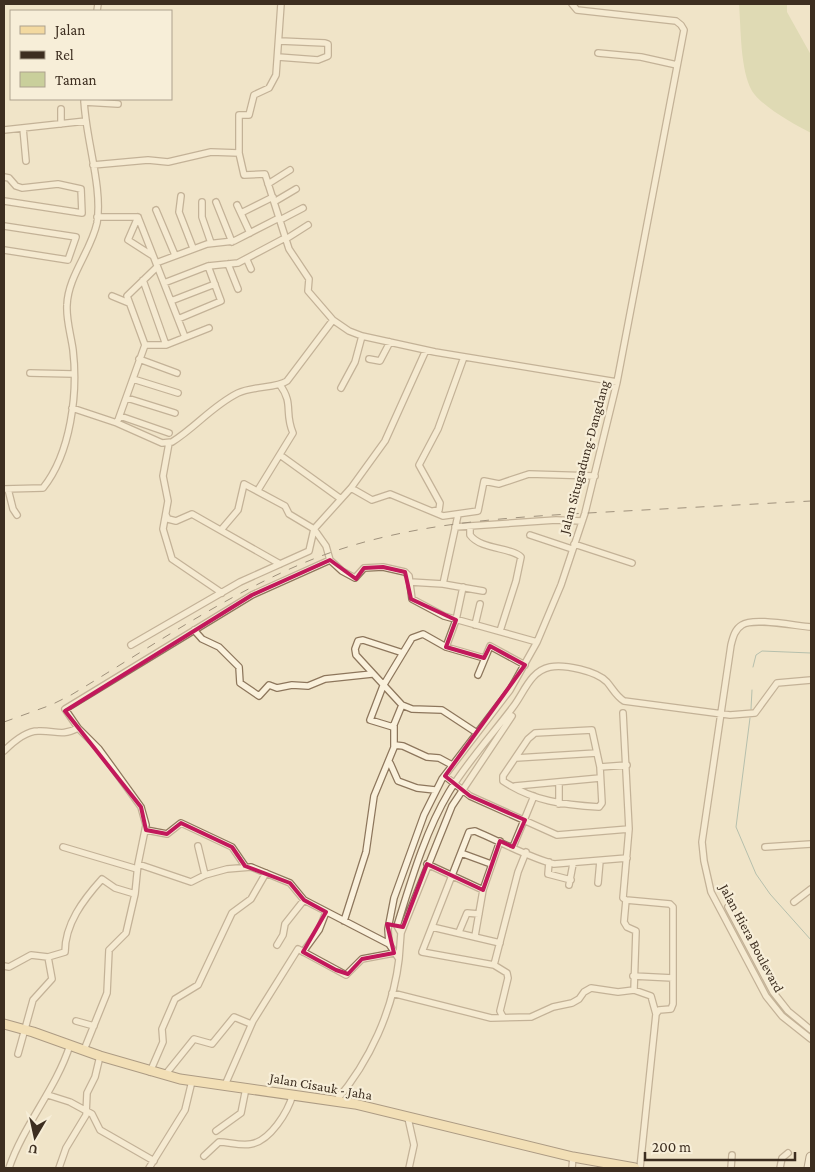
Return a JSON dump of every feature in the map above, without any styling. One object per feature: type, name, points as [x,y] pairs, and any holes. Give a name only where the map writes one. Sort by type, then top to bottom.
[{"type":"main road","name":"Jalan Cisauk - Jaha","points":[[4,1024],[150,1072],[192,1081],[336,1101],[573,1157],[635,1168]]},
{"type":"main road","points":[[809,1168],[811,1157]]},
{"type":"street","points":[[281,4],[280,41],[272,85],[254,95],[249,115],[239,115],[239,153],[244,175],[264,174],[289,249],[309,279],[308,291],[333,320],[349,331],[362,336],[426,350],[617,382]]},
{"type":"street","name":"Jalan Situgadung-Dangdang","points":[[388,944],[389,924],[404,868],[435,790],[510,690],[537,642],[561,584],[595,476],[617,382],[684,30],[681,24],[676,21],[577,10],[572,4]]},
{"type":"street","points":[[278,57],[318,60],[328,56],[328,44],[325,42],[280,41]]},
{"type":"street","points":[[598,53],[641,56],[677,65]]},
{"type":"street","points":[[17,515],[6,489],[40,489],[46,485],[66,443],[72,408],[73,350],[67,312],[68,295],[94,232],[97,217],[93,165],[84,100],[118,104]]},
{"type":"street","points":[[61,109],[61,124]]},
{"type":"street","points":[[4,130],[86,121]]},
{"type":"street","points":[[23,128],[26,161]]},
{"type":"street","points":[[93,165],[148,160],[168,162],[211,152],[239,153]]},
{"type":"street","points":[[268,184],[290,170]]},
{"type":"street","points":[[4,177],[9,178],[16,186],[22,188],[58,184],[81,188],[82,213],[4,201]]},
{"type":"street","points":[[241,213],[296,188]]},
{"type":"street","points":[[181,196],[179,212],[193,248]]},
{"type":"street","points":[[202,202],[202,217],[210,243]]},
{"type":"street","points":[[216,202],[232,242]]},
{"type":"street","points":[[237,205],[250,233]]},
{"type":"street","points":[[117,423],[145,345],[129,303],[128,293],[143,280],[156,262],[210,243],[232,242],[303,208]]},
{"type":"street","points":[[156,210],[175,255]]},
{"type":"street","points":[[97,217],[138,217]]},
{"type":"street","points":[[138,217],[185,337]]},
{"type":"street","points":[[138,217],[128,240],[156,262]]},
{"type":"street","points":[[164,283],[208,266],[247,260],[308,225]]},
{"type":"street","points":[[4,226],[76,237],[68,260],[4,250]]},
{"type":"street","points":[[247,260],[251,269]]},
{"type":"street","points":[[228,264],[238,289]]},
{"type":"street","points":[[178,319],[221,301],[208,266]]},
{"type":"street","points":[[143,280],[166,345]]},
{"type":"street","points":[[171,301],[215,284]]},
{"type":"street","points":[[112,296],[129,303]]},
{"type":"street","points":[[72,408],[77,408],[117,423],[162,443],[169,443],[182,436],[214,407],[233,396],[262,386],[280,385],[287,382],[333,320]]},
{"type":"street","points":[[145,345],[166,345],[209,328]]},
{"type":"street","points":[[341,388],[355,362],[362,336]]},
{"type":"street","points":[[369,359],[380,361],[390,342]]},
{"type":"street","points":[[131,645],[240,582],[309,551],[314,529],[376,456],[391,431],[426,350]]},
{"type":"street","points":[[431,511],[438,511],[440,503],[419,465],[438,429],[464,357]]},
{"type":"street","points":[[140,359],[177,373]]},
{"type":"street","points":[[30,373],[73,374]]},
{"type":"street","points":[[133,379],[178,393]]},
{"type":"street","points":[[258,490],[293,433],[287,420],[288,399],[280,385]]},
{"type":"street","points":[[127,398],[175,413]]},
{"type":"street","points":[[120,416],[170,434]]},
{"type":"street","points":[[169,443],[163,476],[168,497],[163,529],[173,562],[222,592]]},
{"type":"street","points":[[280,455],[341,499]]},
{"type":"street","points":[[350,488],[369,499],[378,499],[390,494],[443,516],[478,511],[484,481],[499,484],[528,474],[595,476]]},
{"type":"street","points":[[221,530],[238,510],[244,484],[285,506],[288,514],[314,529],[326,546],[330,560],[355,578],[364,568],[383,566],[405,572],[410,582],[412,599],[456,620],[537,642]]},
{"type":"street","points":[[166,515],[168,519],[176,521],[192,514],[280,564]]},
{"type":"street","points":[[443,584],[458,515]]},
{"type":"street","points":[[455,527],[556,520],[582,521]]},
{"type":"street","points":[[470,527],[470,536],[475,540],[499,550],[515,553],[521,557],[516,581],[500,631]]},
{"type":"street","points":[[530,535],[632,562]]},
{"type":"street","points":[[84,1050],[109,988],[107,965],[109,950],[126,933],[135,894],[137,866],[146,830],[145,817],[141,807],[99,749],[78,728],[65,709],[252,595],[330,560]]},
{"type":"street","points":[[410,582],[443,584],[482,591]]},
{"type":"street","points":[[446,646],[456,620],[463,587]]},
{"type":"street","points":[[475,625],[480,604]]},
{"type":"street","name":"Jalan Hiera Boulevard","points":[[811,627],[758,622],[744,623],[737,629],[730,645],[702,842],[704,861],[712,892],[754,969],[766,996],[782,1016],[811,1038]]},
{"type":"street","points":[[194,630],[202,639],[219,647],[239,667],[240,683],[259,696],[269,686],[277,688],[287,685],[308,686],[325,679],[372,674]]},
{"type":"street","points":[[394,726],[388,727],[370,720],[383,686],[412,638],[423,634],[446,646],[484,658]]},
{"type":"street","points":[[403,653],[364,640],[358,640],[355,645],[356,655],[402,705],[412,709],[442,710],[476,733]]},
{"type":"street","points":[[478,675],[490,646],[525,665]]},
{"type":"street","points":[[336,1101],[379,1034],[392,993],[399,959],[400,929],[419,858],[454,784],[512,708],[533,677],[543,669],[552,666],[588,670],[606,680],[617,697],[624,701],[721,714],[755,713],[776,683],[811,680]]},
{"type":"street","points":[[344,921],[366,852],[374,796],[390,763],[394,747],[394,726],[402,705]]},
{"type":"street","points":[[623,714],[629,829],[623,898],[626,900],[624,922],[627,927],[636,931],[634,990]]},
{"type":"street","points":[[400,929],[452,806],[512,716]]},
{"type":"street","points":[[4,751],[32,732],[48,731],[64,734],[78,728]]},
{"type":"street","points":[[589,729],[593,731],[597,753],[600,767],[602,803],[599,807],[559,804],[534,796],[504,782],[502,778],[535,733],[589,729]]},
{"type":"street","points":[[394,747],[398,744],[427,757],[439,758],[452,765]]},
{"type":"street","points":[[516,758],[597,753]]},
{"type":"street","points":[[390,763],[398,781],[417,788],[435,790]]},
{"type":"street","points":[[600,767],[627,765]]},
{"type":"street","points":[[445,776],[462,791],[562,835],[629,829]]},
{"type":"street","points":[[514,786],[600,778]]},
{"type":"street","points":[[559,782],[559,804]]},
{"type":"street","points":[[513,846],[534,796]]},
{"type":"street","points":[[146,830],[167,834],[181,823],[232,847],[245,866]]},
{"type":"street","points":[[503,1017],[500,1011],[508,978],[507,973],[494,965],[422,952],[470,832],[475,831],[549,862],[573,864],[627,858]]},
{"type":"street","points":[[475,936],[483,890],[500,841]]},
{"type":"street","points":[[765,847],[811,844]]},
{"type":"street","points":[[198,846],[204,875]]},
{"type":"street","points":[[63,847],[191,882],[204,875],[245,866],[266,873],[290,883],[304,900],[388,944],[399,959]]},
{"type":"street","points":[[494,965],[518,872],[526,852]]},
{"type":"street","points":[[461,853],[491,864]]},
{"type":"street","points":[[598,883],[600,861]]},
{"type":"street","points":[[549,862],[548,874],[570,882],[573,864]]},
{"type":"street","points":[[427,864],[483,890]]},
{"type":"street","points":[[150,1072],[163,1042],[162,1029],[176,999],[198,985],[232,913],[251,899],[266,873]]},
{"type":"street","points":[[4,966],[9,967],[31,955],[48,957],[65,952],[65,937],[84,898],[102,879],[115,888],[135,894]]},
{"type":"street","points":[[794,902],[811,889]]},
{"type":"street","points":[[277,944],[283,935],[285,924],[304,900]]},
{"type":"street","points":[[626,900],[672,905],[673,1007],[659,1010],[656,1014]]},
{"type":"street","name":"Jalan Hiera Boulevard","points":[[728,906],[761,965],[773,992],[788,1011],[811,1030]]},
{"type":"street","points":[[303,952],[319,930],[326,912]]},
{"type":"street","points":[[459,932],[467,913],[479,914]]},
{"type":"street","points":[[389,924],[400,929]]},
{"type":"street","points":[[432,927],[500,943]]},
{"type":"street","points":[[225,1085],[251,1024],[298,949],[346,975],[362,959],[394,954]]},
{"type":"street","points":[[18,1054],[33,1000],[52,979],[48,957]]},
{"type":"street","points":[[754,969],[761,965]]},
{"type":"street","points":[[633,976],[673,978]]},
{"type":"street","points":[[392,993],[491,1018],[531,1017],[553,1007],[572,1003],[579,999],[584,992],[592,988],[618,992],[634,990],[651,996],[656,1014],[640,1168]]},
{"type":"street","points":[[165,1075],[194,1039],[212,1044],[234,1017],[251,1024]]},
{"type":"street","points":[[76,1021],[94,1026]]},
{"type":"street","points":[[4,1162],[10,1166],[29,1126],[57,1080],[70,1045]]},
{"type":"street","points":[[59,1168],[66,1148],[87,1111],[88,1093],[95,1077],[100,1056]]},
{"type":"street","points":[[150,1168],[185,1110],[192,1081]]},
{"type":"street","points":[[216,1131],[241,1113],[246,1088]]},
{"type":"street","points":[[204,1156],[219,1142],[250,1144],[263,1139],[286,1112],[293,1094]]},
{"type":"street","points":[[48,1095],[70,1102],[92,1114],[100,1130],[154,1161]]},
{"type":"street","points":[[408,1118],[414,1146],[409,1168]]},
{"type":"street","points":[[780,1168],[782,1158],[788,1153]]},
{"type":"street","points":[[731,1168],[732,1155]]},
{"type":"street","points":[[572,1168],[573,1157]]},
{"type":"highlighted area","points":[[330,560],[356,579],[364,568],[383,567],[405,572],[411,599],[456,620],[446,647],[484,658],[490,646],[525,665],[445,776],[470,796],[525,820],[513,847],[500,841],[483,890],[427,864],[403,927],[387,924],[394,953],[362,959],[348,974],[336,970],[303,952],[326,912],[304,900],[290,883],[245,866],[232,847],[181,823],[167,834],[146,830],[141,807],[65,711],[252,595]]},
{"type":"green space","points":[[739,4],[787,4],[787,12],[811,55],[811,133],[770,109],[752,91],[743,61]]},
{"type":"waterway","points":[[753,667],[756,655],[762,651],[811,653]]},
{"type":"waterway","points":[[751,709],[752,690]]},
{"type":"waterway","points":[[750,718],[736,827],[756,874],[770,894],[811,940]]},
{"type":"railway","points":[[4,722],[51,705],[71,695],[193,620],[256,585],[321,556],[353,545],[386,536],[487,520],[811,501]]}]
